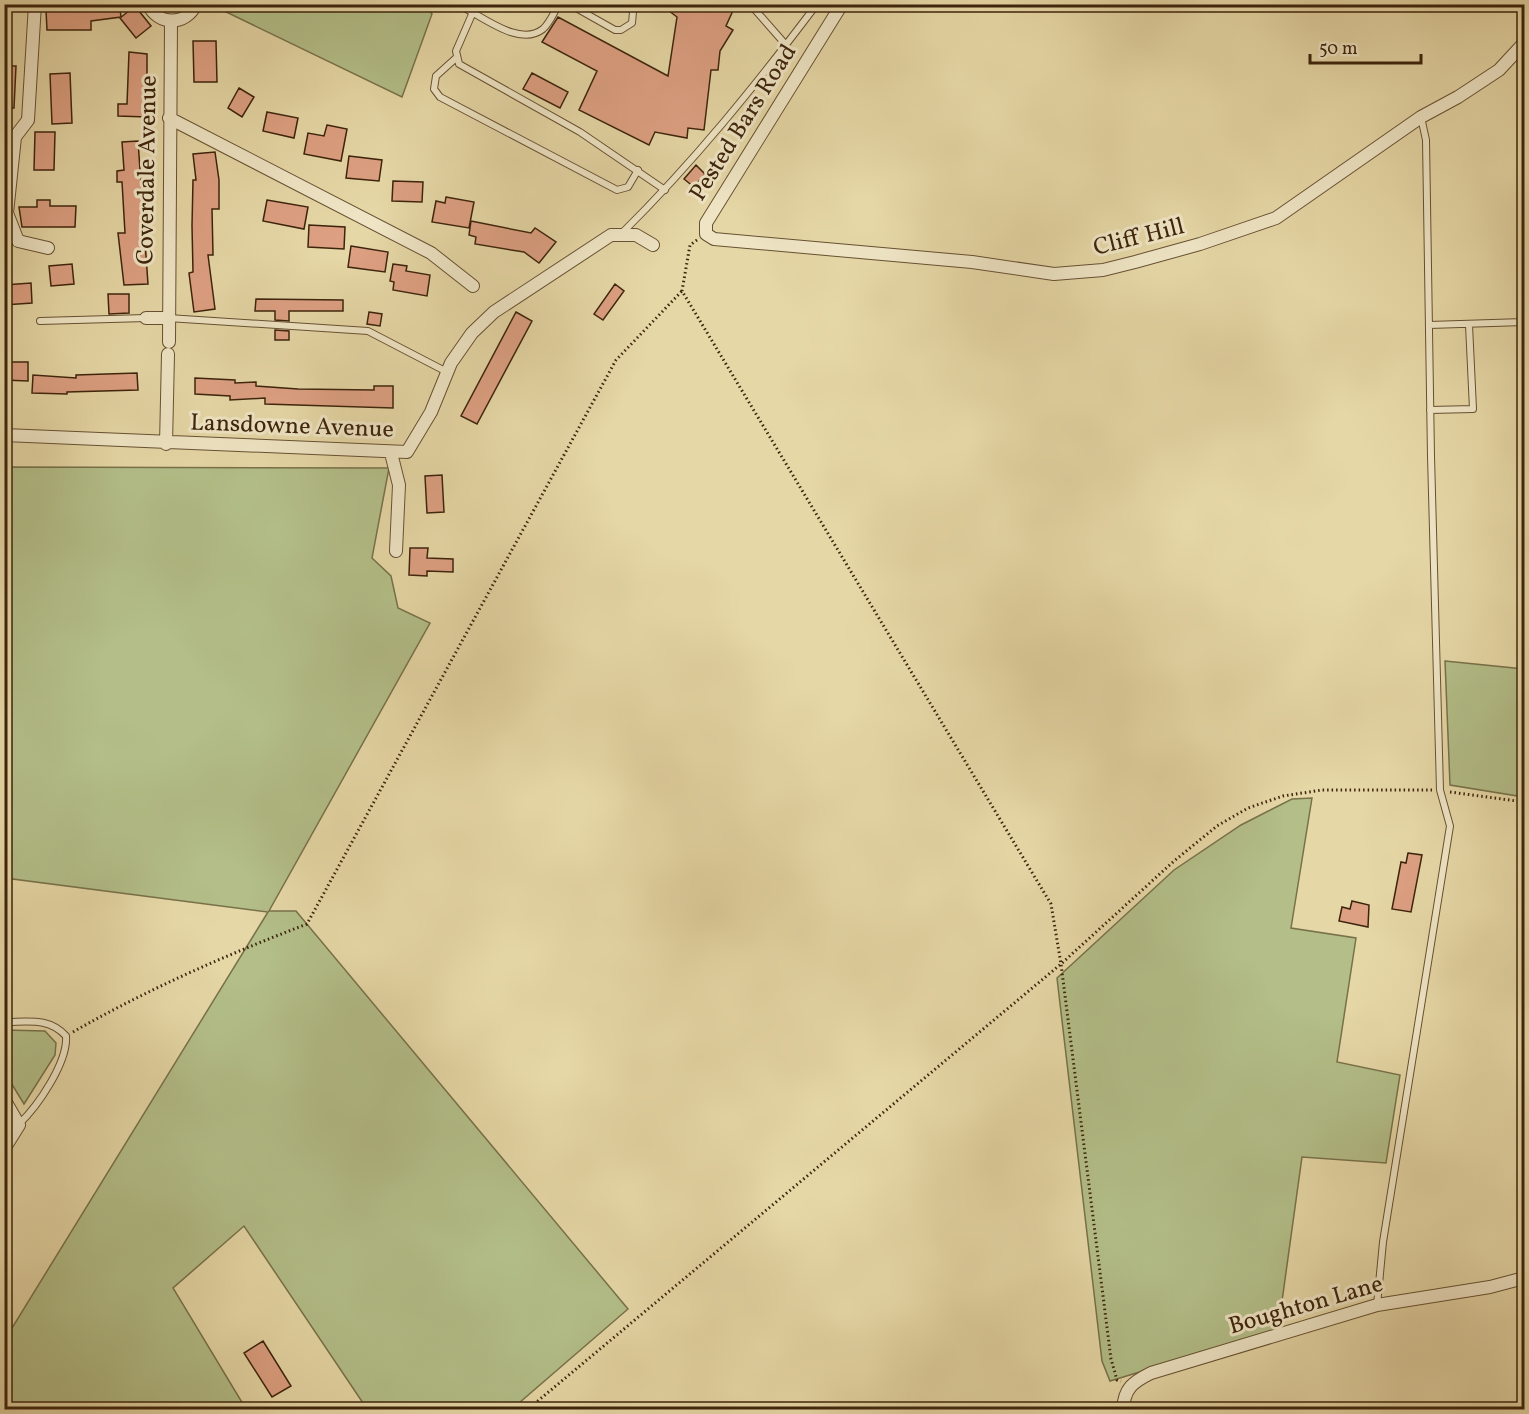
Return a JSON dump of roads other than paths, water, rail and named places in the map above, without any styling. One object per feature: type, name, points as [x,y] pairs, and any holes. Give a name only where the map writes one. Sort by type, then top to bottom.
[{"type":"street","points":[[35,4],[28,120],[15,138],[7,213],[18,241],[48,248]]},
{"type":"street","points":[[148,4],[157,17],[171,22],[187,17],[196,4]]},
{"type":"street","name":"Pested Bars Road","points":[[706,234],[706,223],[842,4]]},
{"type":"street","name":"Coverdale Avenue","points":[[166,444],[169,348],[171,22]]},
{"type":"street","name":"Cliff Hill","points":[[706,234],[722,241],[972,262],[1054,273],[1103,270],[1200,244],[1276,218],[1421,117],[1458,97],[1499,70],[1524,43]]},
{"type":"street","points":[[169,118],[431,253],[473,286]]},
{"type":"street","points":[[621,234],[636,235],[653,245]]},
{"type":"street","name":"Lansdowne Avenue","points":[[4,435],[166,444],[407,452],[431,412],[447,372],[472,333],[494,312],[611,235],[621,234]]},
{"type":"street","points":[[146,318],[168,318]]},
{"type":"street","points":[[391,453],[399,485],[396,551]]},
{"type":"street","points":[[4,1099],[19,1125],[4,1149]]},
{"type":"street","name":"Boughton Lane","points":[[1123,1410],[1126,1391],[1131,1383],[1151,1373],[1377,1305],[1490,1287],[1524,1278]]},
{"type":"lane","points":[[457,4],[517,35],[532,35],[545,27],[559,4]]},
{"type":"lane","points":[[569,4],[615,30],[621,30],[632,23],[633,12],[627,4]]},
{"type":"lane","points":[[750,4],[786,45]]},
{"type":"lane","points":[[621,234],[665,190],[747,97],[817,4]]},
{"type":"lane","points":[[473,12],[458,46],[456,58],[459,64],[580,132],[665,190]]},
{"type":"lane","points":[[456,58],[436,76],[434,89],[440,97],[617,190],[628,188],[638,170]]},
{"type":"lane","points":[[1377,1305],[1385,1232],[1450,826],[1440,790],[1430,410],[1426,140],[1421,117]]},
{"type":"lane","points":[[40,321],[146,318]]},
{"type":"lane","points":[[168,318],[368,331],[447,372]]},
{"type":"lane","points":[[1430,325],[1524,322]]},
{"type":"lane","points":[[1430,410],[1473,408],[1469,325]]},
{"type":"lane","points":[[4,1022],[47,1022],[58,1027],[66,1035],[64,1057],[30,1113],[19,1125]]}]
